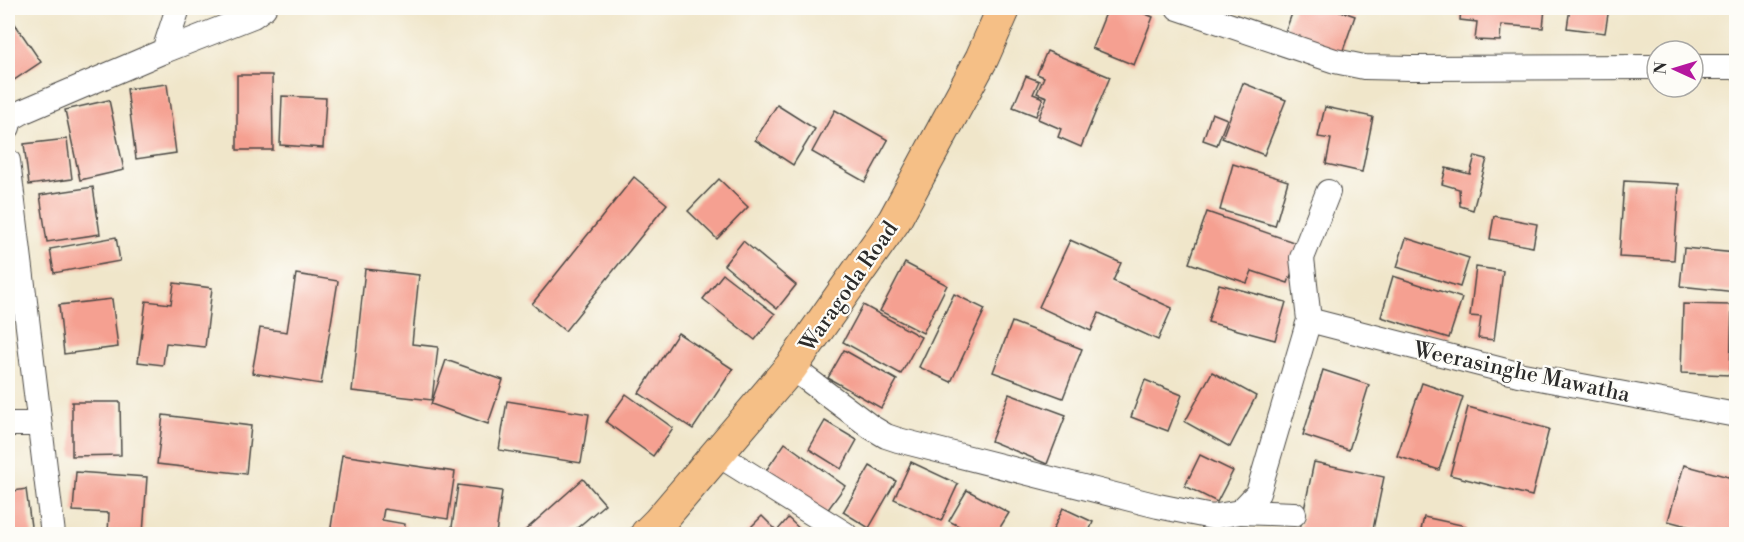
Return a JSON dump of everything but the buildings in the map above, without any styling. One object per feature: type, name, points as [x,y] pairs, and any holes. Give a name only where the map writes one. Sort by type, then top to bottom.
[{"type":"main road","name":"Waragoda Road","points":[[646,534],[791,367],[894,221],[982,58],[1004,8]]},
{"type":"street","points":[[164,51],[178,8]]},
{"type":"street","points":[[8,127],[10,119],[24,111],[253,16],[264,8]]},
{"type":"street","points":[[1178,8],[1335,61],[1364,66],[1411,68],[1645,67]]},
{"type":"street","points":[[1705,67],[1737,67]]},
{"type":"street","points":[[8,161],[53,534]]},
{"type":"street","points":[[1240,512],[1258,493],[1309,320],[1302,258],[1328,192]]},
{"type":"street","name":"Weerasinghe Mawatha","points":[[1309,320],[1518,374],[1737,415]]},
{"type":"street","points":[[791,367],[871,427],[898,440],[1212,518],[1240,512],[1294,514]]},
{"type":"street","points":[[8,424],[39,424]]},
{"type":"street","points":[[717,454],[845,534]]}]
